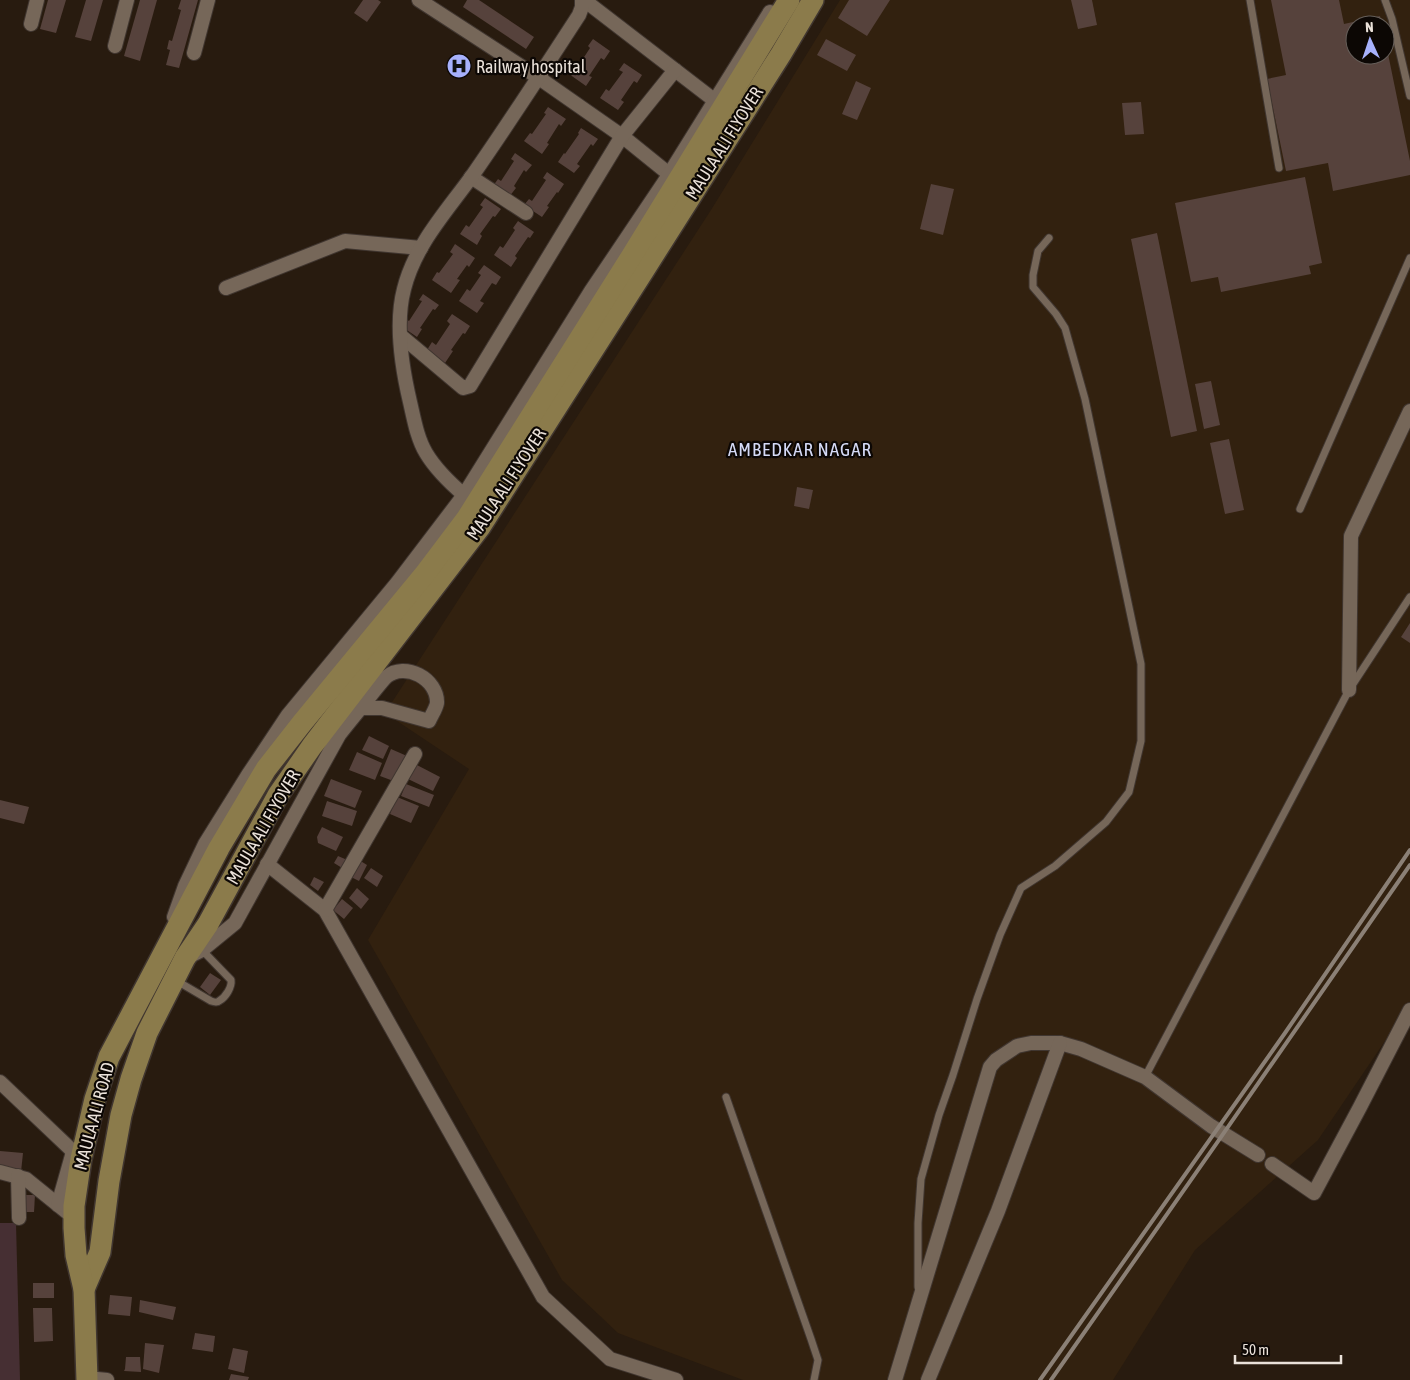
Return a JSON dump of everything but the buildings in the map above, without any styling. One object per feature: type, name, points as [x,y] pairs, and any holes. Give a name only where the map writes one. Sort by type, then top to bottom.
[{"type":"main road","name":"MAULA ALI FLYOVER","points":[[162,956],[219,848],[266,769],[424,575],[467,518],[616,282],[789,0]]},
{"type":"main road","name":"MAULA ALI FLYOVER","points":[[194,954],[208,924],[278,795],[312,746],[480,527],[776,62],[813,0]]},
{"type":"main road","name":"MAULA ALI ROAD","points":[[84,1289],[100,1252],[109,1181],[121,1114],[131,1079],[147,1033],[175,979],[194,954]]},
{"type":"main road","name":"MAULA ALI ROAD","points":[[94,1379],[84,1289],[66,1211],[77,1155],[109,1057],[162,956]]},
{"type":"main road","points":[[141,994],[162,1004]]},
{"type":"main road","points":[[93,1108],[121,1114]]},
{"type":"street","points":[[31,24],[37,0]]},
{"type":"street","points":[[115,46],[127,0]]},
{"type":"street","points":[[194,53],[208,0]]},
{"type":"street","points":[[419,0],[539,78],[622,136],[669,174]]},
{"type":"street","points":[[464,494],[454,487],[425,452],[408,394],[400,336],[400,316],[404,290],[414,261],[426,238],[471,177],[539,78],[578,15],[583,0],[714,100]]},
{"type":"street","points":[[162,956],[175,912],[201,852],[248,775],[288,715],[397,583],[464,494],[586,299],[669,174],[778,0]]},
{"type":"street","points":[[400,336],[463,388],[470,386],[622,136],[675,70]]},
{"type":"street","points":[[471,177],[526,214]]},
{"type":"street","points":[[226,288],[345,241],[421,248]]},
{"type":"street","points":[[1349,690],[1351,536],[1410,411]]},
{"type":"street","points":[[194,954],[235,923],[339,735],[386,677],[395,671],[406,670],[420,676],[429,682],[435,691],[437,704],[429,721],[382,708],[361,708]]},
{"type":"street","points":[[325,910],[415,754]]},
{"type":"street","points":[[267,864],[325,910],[543,1297],[610,1359],[676,1380]]},
{"type":"street","points":[[1272,1164],[1314,1193],[1410,1010]]},
{"type":"street","points":[[896,1380],[990,1067],[996,1060],[1017,1046],[1031,1043],[1060,1043],[1081,1049],[1145,1077],[1211,1126],[1258,1155]]},
{"type":"street","points":[[928,1380],[998,1211],[1060,1043]]},
{"type":"street","points":[[0,1082],[77,1155]]},
{"type":"street","points":[[0,1172],[26,1179],[66,1211]]},
{"type":"street","points":[[18,1176],[18,1218]]},
{"type":"lane","points":[[1250,0],[1279,168]]},
{"type":"lane","points":[[1385,0],[1392,19],[1410,96]]},
{"type":"lane","points":[[918,1307],[918,1223],[921,1179],[939,1115],[1000,935],[1021,888],[1055,866],[1106,822],[1129,792],[1141,741],[1141,664],[1085,399],[1065,328],[1056,314],[1033,287],[1038,251],[1049,238]]},
{"type":"lane","points":[[1300,509],[1410,258]]},
{"type":"lane","points":[[1145,1077],[1349,690],[1410,598]]},
{"type":"lane","points":[[175,979],[211,1001],[219,1001],[230,989],[231,980],[194,954]]},
{"type":"lane","points":[[726,1097],[818,1360],[814,1380]]},
{"type":"shaded area","points":[[840,0],[1410,0],[1410,1004],[1318,1140],[1195,1250],[1113,1380],[743,1380],[618,1333],[562,1280],[368,940],[469,769],[385,713],[711,210]]},
{"type":"shaded area","points":[[0,1223],[16,1223],[20,1380],[0,1380]]},
{"type":"railway","points":[[1040,1380],[1285,1033],[1410,850]]},
{"type":"railway","points":[[1051,1380],[1410,865]]},
{"type":"place","name":"Railway hospital","points":[[459,66]]},
{"type":"district","name":"AMBEDKAR NAGAR","points":[[800,449]]}]
